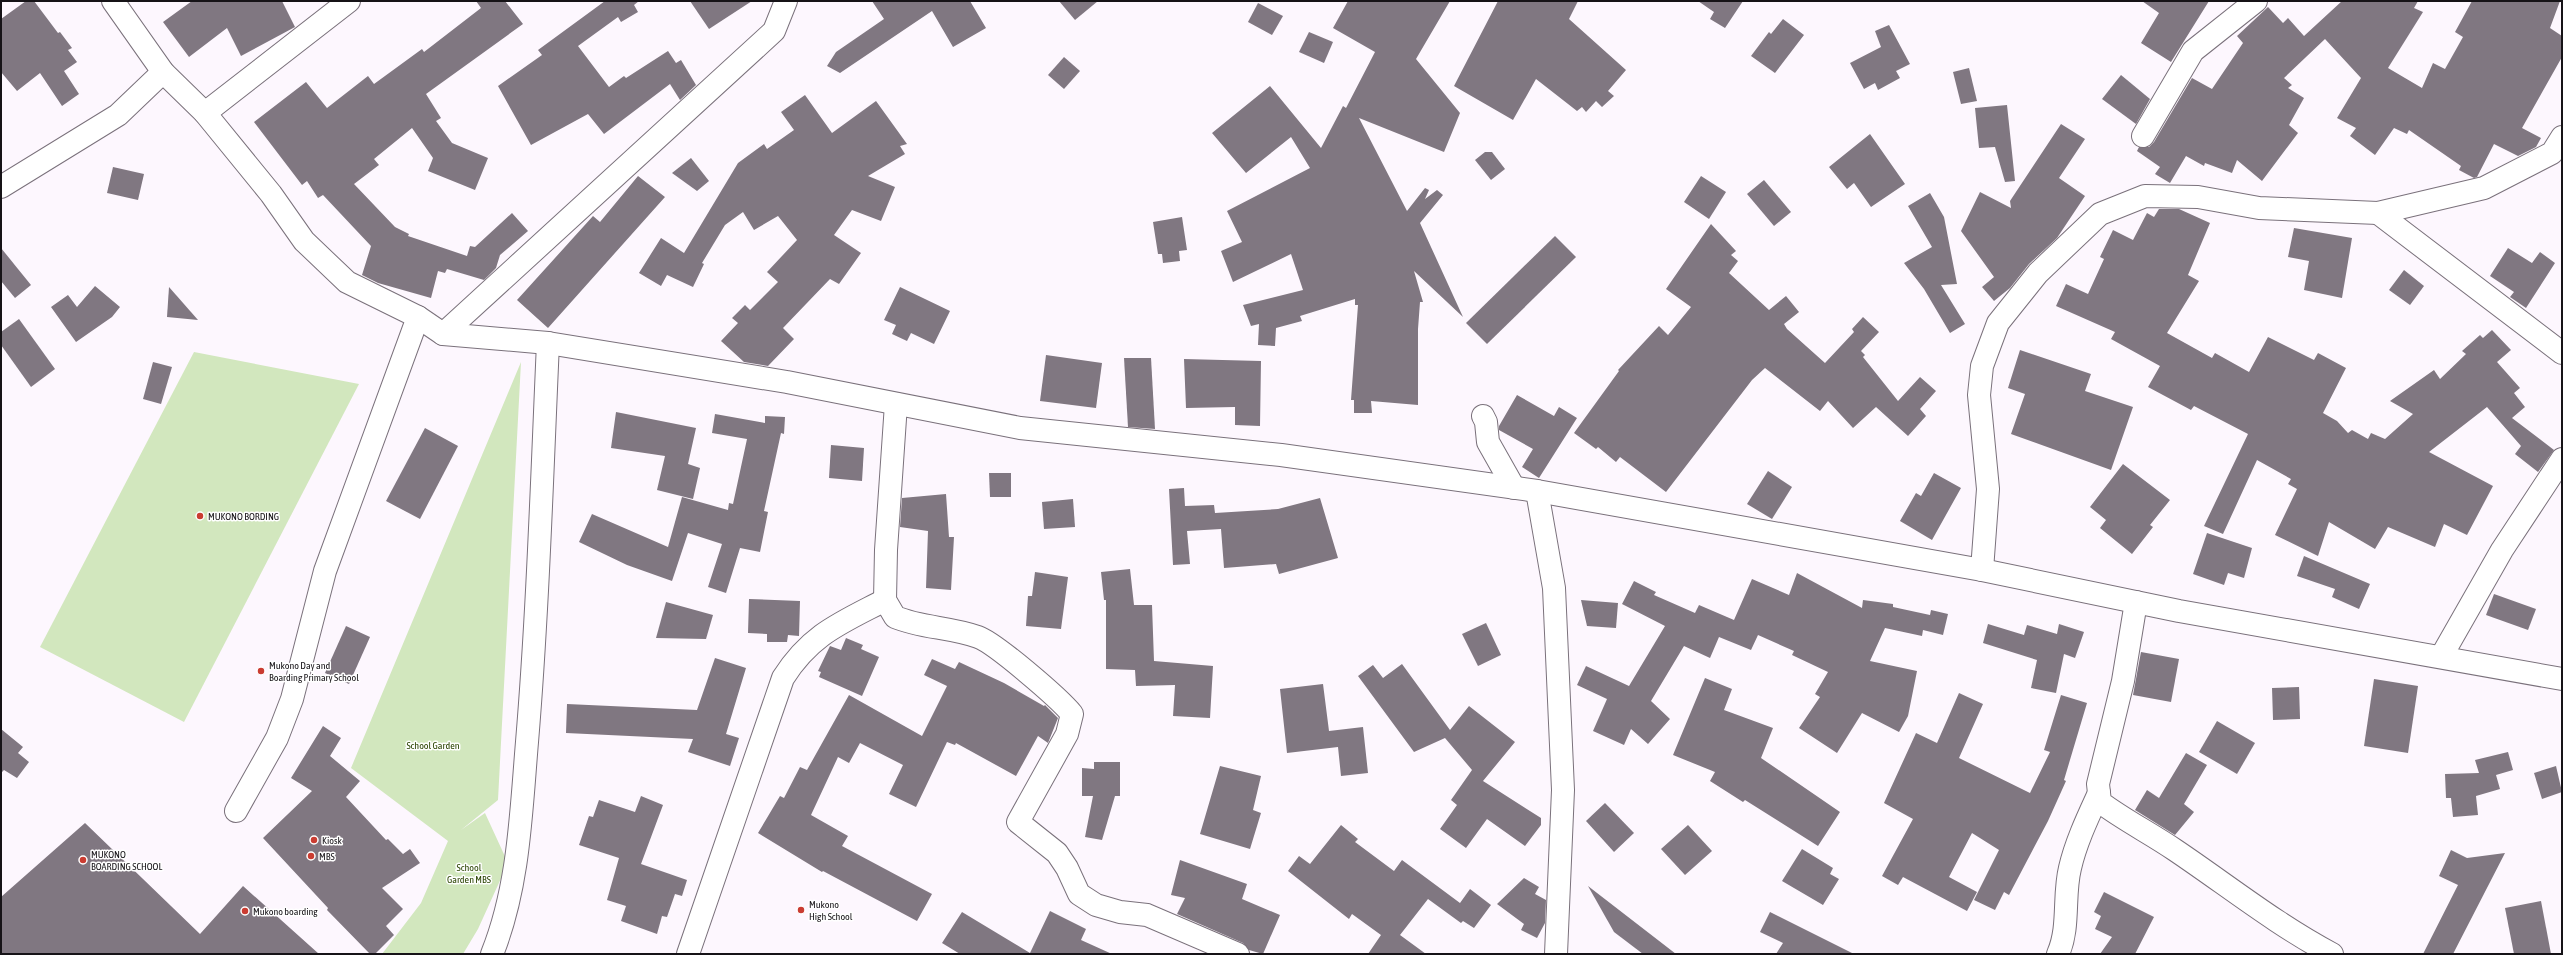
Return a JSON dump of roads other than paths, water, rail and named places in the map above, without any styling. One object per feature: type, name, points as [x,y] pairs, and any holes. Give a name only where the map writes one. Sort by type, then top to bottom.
[{"type":"street","points":[[113,1],[163,72],[205,113],[271,194],[309,246],[347,282],[418,317],[443,334],[548,343],[787,382],[1020,428],[1281,455],[1537,491],[1982,570],[2136,602],[2562,679]]},
{"type":"street","points":[[205,113],[349,1]]},
{"type":"street","points":[[443,334],[774,30],[786,1]]},
{"type":"street","points":[[2143,136],[2193,51],[2256,1]]},
{"type":"street","points":[[1,187],[118,115],[163,72]]},
{"type":"street","points":[[1982,570],[1988,489],[1979,395],[1982,366],[1998,323],[2038,273],[2100,214],[2145,196],[2198,197],[2259,208],[2378,213],[2484,188],[2552,153],[2562,137]]},
{"type":"street","points":[[2378,213],[2562,353]]},
{"type":"street","points":[[236,811],[277,738],[287,712],[325,571],[418,317]]},
{"type":"street","points":[[492,954],[500,932],[518,851],[535,646],[548,343]]},
{"type":"street","points":[[896,404],[886,550],[886,600],[894,617],[913,625],[957,630],[979,637],[1060,699],[1072,714],[1067,734],[1018,822],[1057,853],[1068,868],[1079,894],[1096,905],[1120,912],[1147,915],[1238,954]]},
{"type":"street","points":[[1482,430],[1514,488]]},
{"type":"street","points":[[2441,657],[2502,550],[2562,459]]},
{"type":"street","points":[[1537,491],[1554,588],[1563,782],[1556,954]]},
{"type":"street","points":[[688,954],[783,678],[798,655],[831,628],[886,600]]},
{"type":"street","points":[[2136,602],[2122,681],[2098,784],[2100,802],[2127,822],[2173,849],[2303,938],[2332,954]]},
{"type":"street","points":[[2058,954],[2066,914],[2069,869],[2082,830],[2099,793]]},
{"type":"place","name":"MUKONO BORDING","points":[[200,516]]},
{"type":"place","name":"Mukono Day and Boarding Primary School","points":[[261,671]]},
{"type":"place","name":"Kiosk","points":[[314,840]]},
{"type":"place","name":"MBS","points":[[311,856]]},
{"type":"place","name":"MUKONO BOARDING SCHOOL","points":[[83,860]]},
{"type":"place","name":"Mukono High School","points":[[801,910]]},
{"type":"place","name":"Mukono boarding","points":[[245,911]]},
{"type":"park label","name":"School Garden","points":[[433,745]]},
{"type":"park label","name":"School Garden MBS","points":[[469,872]]}]
